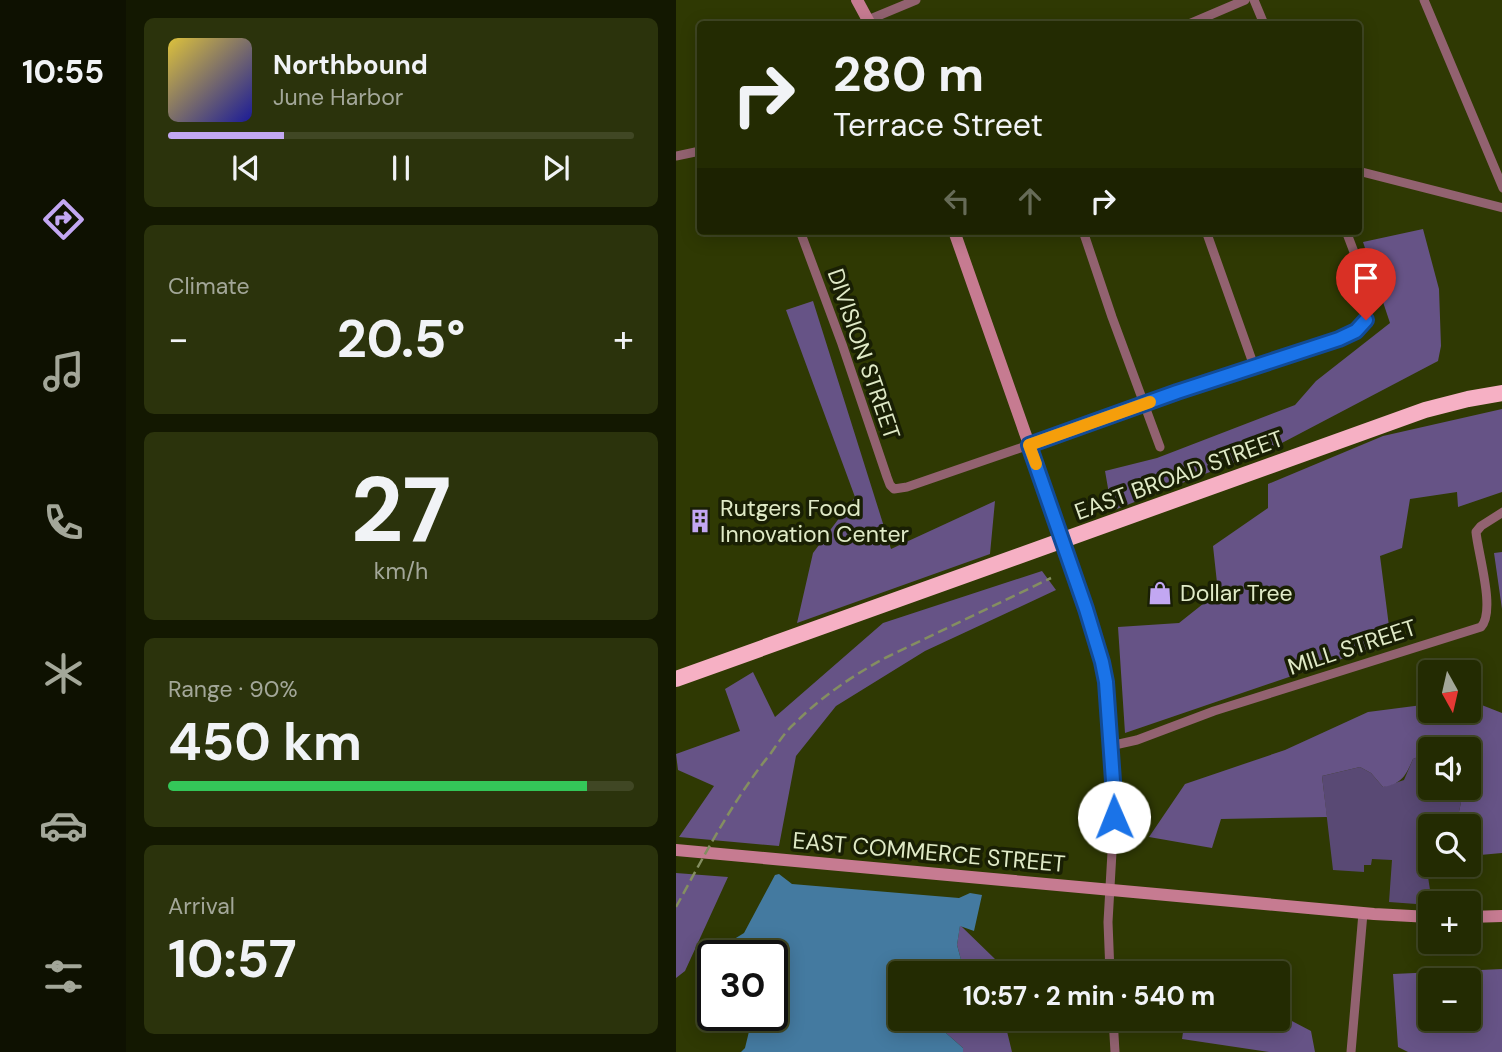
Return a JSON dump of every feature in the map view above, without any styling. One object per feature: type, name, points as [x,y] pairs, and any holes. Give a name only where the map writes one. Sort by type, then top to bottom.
[{"type":"highway","name":"EAST BROAD STREET","points":[[676,679],[1425,410],[1503,393]]},
{"type":"street","points":[[857,0],[868,21]]},
{"type":"street","points":[[871,21],[916,0]]},
{"type":"street","points":[[1196,21],[1245,0]]},
{"type":"street","points":[[1254,0],[1263,21]]},
{"type":"street","points":[[1424,0],[1503,188]]},
{"type":"street","points":[[676,156],[697,152]]},
{"type":"street","points":[[1362,172],[1503,208]]},
{"type":"street","name":"DIVISION STREET","points":[[801,235],[887,477],[894,489],[907,487],[1029,445]]},
{"type":"street","points":[[955,235],[1063,541],[1102,662],[1111,746],[1114,817],[1108,922],[1110,961]]},
{"type":"street","points":[[1084,235],[1160,447]]},
{"type":"street","points":[[1207,235],[1254,366]]},
{"type":"street","points":[[1029,445],[1356,331],[1366,320],[1368,304],[1347,235]]},
{"type":"street","name":"MILL STREET","points":[[1111,746],[1137,740],[1214,711],[1481,627],[1485,622],[1487,607],[1476,532],[1503,512]]},
{"type":"street","name":"EAST COMMERCE STREET","points":[[676,850],[1418,916]]},
{"type":"street","points":[[1351,1052],[1363,913]]},
{"type":"street","points":[[1481,917],[1503,916]]},
{"type":"street","points":[[1114,1031],[1115,1052]]},
{"type":"shaded area","points":[[1423,229],[1439,289],[1441,346],[1438,361],[1280,444],[1112,511],[1105,471],[1157,458],[1295,405],[1316,381],[1390,323],[1363,242]]},
{"type":"shaded area","points":[[813,301],[891,549],[995,501],[990,554],[797,623],[813,553],[855,497],[786,310]]},
{"type":"shaded area","points":[[1502,409],[1502,492],[1458,507],[1457,492],[1410,499],[1402,548],[1380,556],[1391,642],[1125,733],[1118,627],[1179,623],[1218,592],[1213,546],[1268,508],[1268,484],[1383,436]]},
{"type":"shaded area","points":[[1503,552],[1502,609],[1494,553]]},
{"type":"shaded area","points":[[1042,571],[1056,590],[925,651],[836,706],[796,756],[779,846],[679,837],[714,786],[678,770],[676,754],[740,731],[725,689],[753,672],[775,717],[883,623]]},
{"type":"shaded area","points":[[1481,705],[1502,713],[1502,853],[1481,855],[1481,814],[1459,814],[1461,800],[1481,800],[1481,737],[1418,737],[1418,757],[1413,759],[1399,781],[1389,786],[1383,787],[1371,773],[1360,767],[1322,776],[1327,817],[1221,819],[1212,848],[1149,837],[1185,784],[1285,750],[1368,712],[1418,706],[1418,723],[1481,723]]},
{"type":"shaded area","points":[[1418,757],[1418,800],[1461,800],[1459,814],[1418,814],[1418,877],[1428,877],[1430,891],[1418,891],[1418,904],[1389,902],[1392,860],[1372,859],[1371,865],[1364,865],[1364,872],[1333,870],[1322,776],[1360,767],[1371,773],[1383,787],[1404,780],[1413,759]]},
{"type":"shaded area","points":[[676,873],[728,877],[685,971],[676,978]]},
{"type":"shaded area","points":[[960,925],[995,961],[961,961],[957,945]]},
{"type":"shaded area","points":[[1502,969],[1502,1052],[1408,1052],[1398,1047],[1393,974],[1418,973],[1418,1031],[1481,1031],[1481,970]]},
{"type":"shaded area","points":[[1290,1020],[1311,1031],[1315,1052],[1269,1052],[1182,1039],[1183,1031],[1290,1031]]},
{"type":"shaded area","points":[[1007,1031],[1012,1052],[963,1052],[963,1048],[946,1033]]},
{"type":"water","points":[[779,874],[792,884],[959,898],[970,893],[982,895],[974,931],[960,926],[957,945],[961,961],[888,961],[888,1031],[946,1031],[963,1048],[963,1052],[741,1052],[745,1048],[749,1031],[788,1031],[788,940],[733,940],[744,933],[775,875]]},
{"type":"railway","points":[[676,907],[744,789],[785,734],[804,714],[837,688],[885,658],[1051,578]]},
{"type":"slow traffic","points":[[1036,464],[1029,445],[1150,402]]},
{"type":"place","name":"Rutgers Food Innovation Center","points":[[700,521]]},
{"type":"place","name":"Dollar Tree","points":[[1160,593]]},
{"type":"route","points":[[1114,817],[1106,682],[1102,662],[1029,445],[1177,392],[1339,339],[1356,331],[1366,320]]}]
